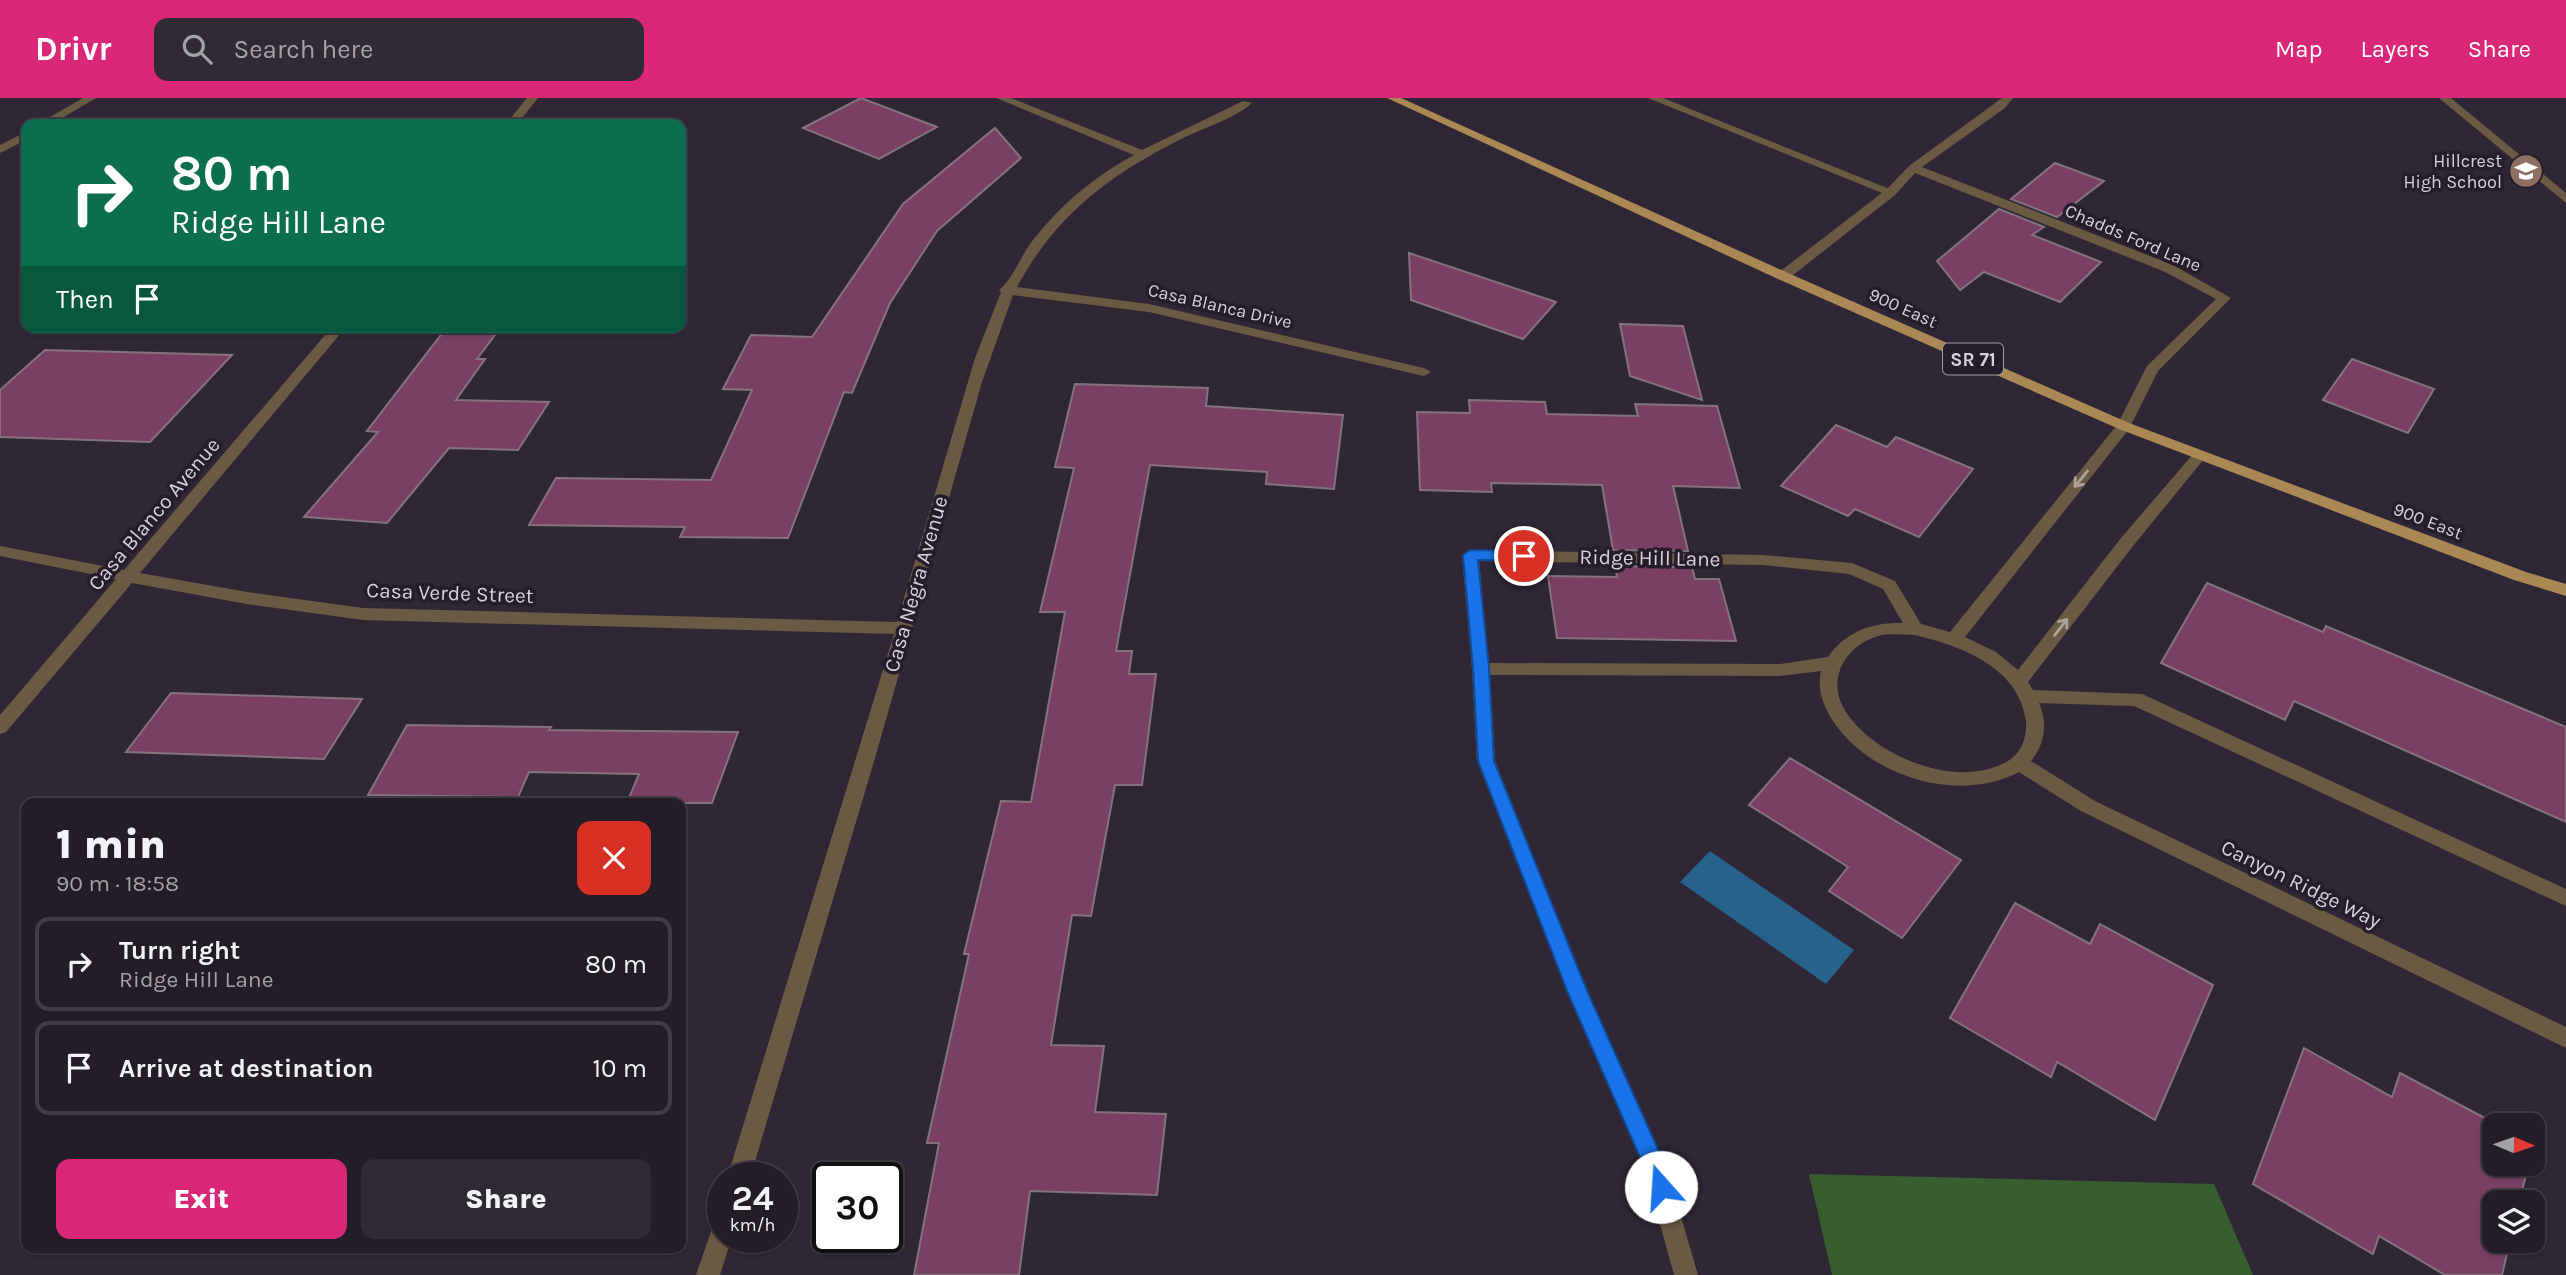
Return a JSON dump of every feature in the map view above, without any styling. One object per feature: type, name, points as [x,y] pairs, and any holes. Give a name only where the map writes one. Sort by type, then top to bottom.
[{"type":"main road","name":"900 East","points":[[1392,98],[1783,276],[2124,426],[2520,576],[2566,590]]},
{"type":"street","points":[[53,119],[91,98]]},
{"type":"street","points":[[515,119],[533,98]]},
{"type":"street","points":[[1001,98],[1141,154]]},
{"type":"street","points":[[1653,98],[1891,192]]},
{"type":"street","points":[[1783,276],[1891,192],[1913,168],[2001,106],[2008,98]]},
{"type":"street","points":[[2444,98],[2566,199]]},
{"type":"street","name":"Casa Negra Avenue","points":[[743,1162],[904,628],[987,339],[1006,290],[1038,240],[1101,181],[1141,154],[1247,103]]},
{"type":"street","points":[[0,150],[21,138]]},
{"type":"street","name":"Chadds Ford Lane","points":[[1913,168],[2168,268],[2224,298],[2152,369],[2124,426]]},
{"type":"street","name":"Casa Blanca Drive","points":[[1006,290],[1149,308],[1424,372]]},
{"type":"street","name":"Casa Blanco Avenue","points":[[0,727],[334,333]]},
{"type":"street","points":[[1954,638],[2124,426]]},
{"type":"street","points":[[2024,689],[2127,542],[2199,456]]},
{"type":"street","name":"Casa Verde Street","points":[[0,551],[86,565],[128,576],[298,607],[363,614],[904,628]]},
{"type":"street","name":"Ridge Hill Lane","points":[[1686,1275],[1655,1165],[1578,993],[1486,761],[1481,668],[1470,555],[1763,560],[1852,569],[1889,585],[1915,629]]},
{"type":"street","points":[[1915,629],[1954,638],[1990,656],[2024,689],[2036,711],[2036,739],[2020,763],[1989,777],[1949,779],[1906,768],[1868,747],[1841,719],[1828,690],[1831,663],[1850,642],[1878,630],[1915,629]]},
{"type":"street","points":[[1481,668],[1780,670],[1831,663]]},
{"type":"street","points":[[2024,689],[2136,699],[2566,898]]},
{"type":"street","name":"Canyon Ridge Way","points":[[2020,763],[2088,806],[2566,1038]]},
{"type":"street","points":[[708,1275],[715,1253]]},
{"type":"green space","points":[[1809,1174],[2214,1184],[2253,1275],[1832,1275]]},
{"type":"water","points":[[1710,851],[1854,950],[1826,984],[1680,882]]},
{"type":"building","points":[[861,98],[937,127],[879,159],[803,128]]},
{"type":"building","points":[[995,128],[1021,158],[937,231],[890,303],[852,393],[844,392],[788,538],[680,537],[685,527],[529,525],[556,478],[711,480],[752,390],[723,389],[751,335],[812,337],[903,204]]},
{"type":"building","points":[[2055,163],[2104,181],[2057,217],[2011,199]]},
{"type":"building","points":[[1999,209],[2044,227],[2032,235],[2101,262],[2060,302],[1984,272],[1960,290],[1937,261]]},
{"type":"building","points":[[1409,253],[1556,302],[1523,339],[1411,300]]},
{"type":"building","points":[[1620,324],[1683,326],[1702,400],[1630,376]]},
{"type":"building","points":[[442,333],[496,333],[477,359],[485,359],[456,400],[549,402],[518,450],[449,448],[387,523],[304,517],[378,432],[367,431]]},
{"type":"building","points":[[45,350],[232,355],[150,442],[0,437],[0,390]]},
{"type":"building","points":[[2352,359],[2434,389],[2408,433],[2323,400]]},
{"type":"building","points":[[1075,384],[1208,388],[1206,406],[1343,415],[1334,489],[1266,484],[1267,472],[1150,465],[1116,651],[1132,651],[1129,674],[1156,674],[1142,785],[1115,785],[1091,916],[1072,915],[1051,1045],[1104,1046],[1095,1112],[1166,1114],[1157,1195],[1030,1191],[1019,1275],[914,1275],[939,1143],[927,1143],[969,954],[964,954],[1001,801],[1031,802],[1065,612],[1040,612],[1074,468],[1055,467]]},
{"type":"building","points":[[1469,400],[1545,402],[1547,414],[1638,416],[1635,404],[1717,406],[1740,488],[1673,486],[1688,551],[1613,550],[1602,485],[1491,483],[1492,492],[1420,490],[1417,412],[1470,413]]},
{"type":"building","points":[[1836,425],[1887,447],[1896,437],[1973,469],[1919,537],[1855,509],[1848,516],[1781,486]]},
{"type":"building","points":[[1615,566],[1692,567],[1695,579],[1719,579],[1736,641],[1557,638],[1548,576],[1617,577]]},
{"type":"building","points":[[2207,583],[2323,632],[2326,626],[2566,727],[2566,822],[2294,701],[2285,720],[2161,663]]},
{"type":"building","points":[[171,693],[362,699],[324,759],[126,752]]},
{"type":"building","points":[[407,725],[738,732],[712,803],[686,803],[686,798],[629,798],[639,774],[529,772],[518,797],[368,795]]},
{"type":"building","points":[[1790,758],[1961,860],[1902,938],[1829,891],[1848,867],[1749,805]]},
{"type":"building","points":[[2015,903],[2090,944],[2100,924],[2213,985],[2155,1120],[2057,1062],[2051,1077],[1950,1018]]},
{"type":"building","points":[[2304,1048],[2392,1097],[2400,1073],[2482,1117],[2482,1176],[2526,1176],[2522,1190],[2482,1190],[2482,1253],[2507,1253],[2502,1275],[2445,1275],[2379,1236],[2373,1254],[2253,1184]]},
{"type":"place","name":"Hillcrest High School","points":[[2526,171]]},
{"type":"route","points":[[1524,556],[1470,555],[1481,668],[1486,761],[1578,993],[1655,1165],[1661,1187]]}]
